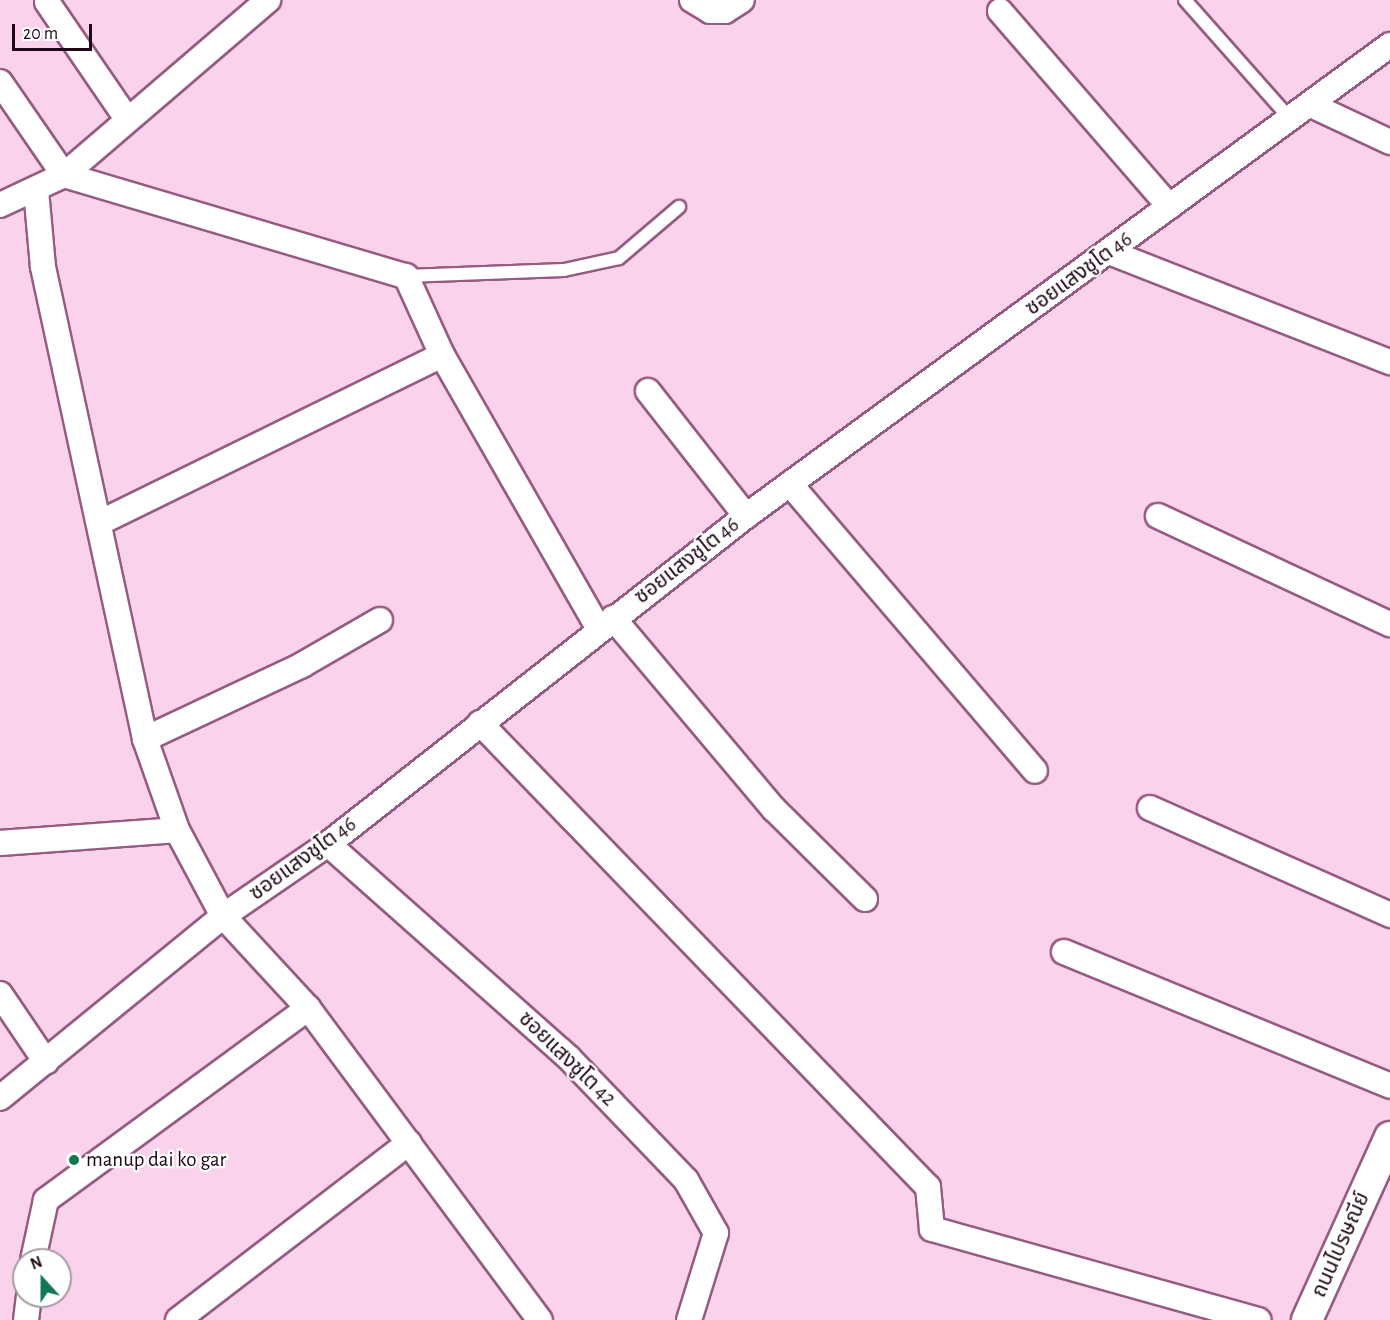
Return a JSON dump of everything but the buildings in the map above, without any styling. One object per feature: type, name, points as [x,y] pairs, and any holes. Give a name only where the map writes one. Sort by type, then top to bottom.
[{"type":"street","points":[[0,205],[64,175],[268,0]]},
{"type":"street","points":[[692,0],[710,11],[725,11],[742,0]]},
{"type":"street","points":[[47,2],[127,119]]},
{"type":"street","points":[[1000,11],[1170,207]]},
{"type":"street","name":"ซอยแสงชูโต 46","points":[[0,1098],[223,916],[328,844],[606,623],[746,516],[1291,120],[1390,45]]},
{"type":"street","points":[[0,82],[64,175],[406,276],[442,355],[606,623],[774,809],[865,899]]},
{"type":"street","points":[[1311,105],[1390,142]]},
{"type":"street","points":[[36,190],[43,267],[145,739],[177,830],[223,916],[308,1008],[540,1320]]},
{"type":"street","points":[[1109,252],[1390,362]]},
{"type":"street","points":[[99,523],[442,355]]},
{"type":"street","points":[[648,391],[746,516]]},
{"type":"street","points":[[790,484],[1035,771]]},
{"type":"street","points":[[1158,516],[1390,624]]},
{"type":"street","points":[[145,739],[302,665],[380,620]]},
{"type":"street","points":[[480,723],[928,1186],[932,1229],[1259,1320]]},
{"type":"street","points":[[1150,808],[1390,915]]},
{"type":"street","points":[[0,843],[177,830]]},
{"type":"street","name":"ซอยแสงชูโต 42","points":[[328,844],[569,1058],[686,1180],[716,1233],[689,1320]]},
{"type":"street","points":[[1064,952],[1390,1086]]},
{"type":"street","points":[[0,994],[46,1062]]},
{"type":"street","points":[[36,1248],[46,1200],[308,1008]]},
{"type":"street","name":"ถนนไปรษณีย์","points":[[1307,1320],[1390,1137]]},
{"type":"street","points":[[178,1320],[409,1143]]},
{"type":"lane","points":[[1185,0],[1291,120]]},
{"type":"lane","points":[[406,276],[564,270],[619,258],[679,207]]},
{"type":"place","name":"manup dai ko gar","points":[[74,1160]]}]
